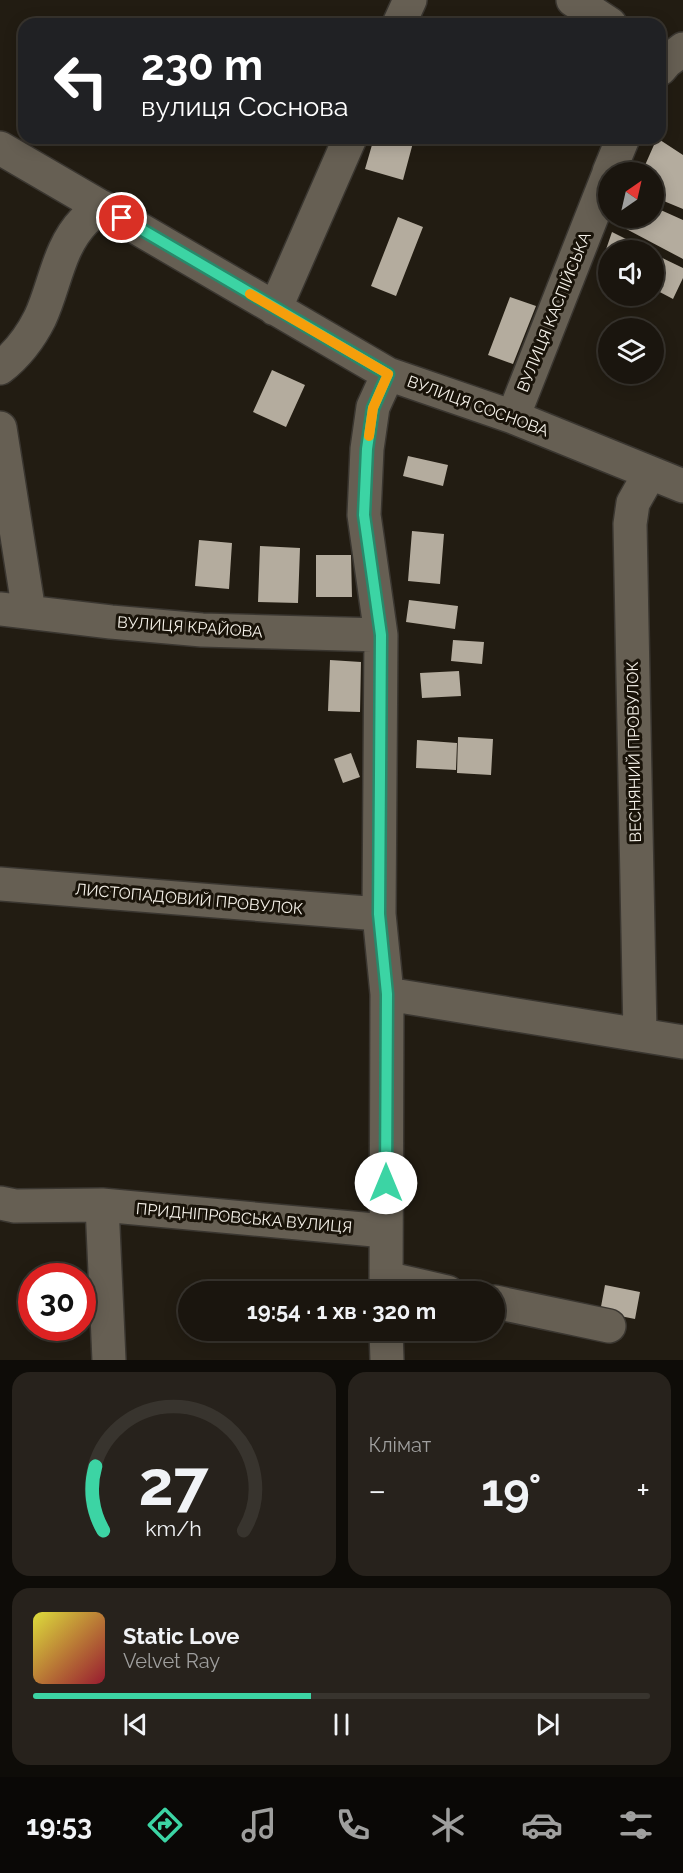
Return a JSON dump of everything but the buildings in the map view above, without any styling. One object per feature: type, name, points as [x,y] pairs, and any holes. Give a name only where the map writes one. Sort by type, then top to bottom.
[{"type":"street","points":[[402,18],[410,0]]},
{"type":"street","points":[[573,0],[601,18]]},
{"type":"street","points":[[275,309],[347,144]]},
{"type":"street","name":"ВУЛИЦЯ КАСПІЙСЬКА","points":[[613,162],[621,144]]},
{"type":"street","name":"ВУЛИЦЯ СОСНОВА","points":[[0,148],[388,374],[513,417],[683,486]]},
{"type":"street","name":"ВУЛИЦЯ КАСПІЙСЬКА","points":[[513,417],[598,201]]},
{"type":"street","points":[[0,368],[23,348],[41,317],[52,280],[68,243],[83,222],[102,207]]},
{"type":"street","points":[[386,1281],[387,994],[379,914],[381,635],[364,515],[367,449],[373,408],[388,374]]},
{"type":"street","points":[[0,428],[14,610]]},
{"type":"street","name":"ВЕСНЯНИЙ ПРОВУЛОК","points":[[640,1034],[630,524],[633,504],[650,473]]},
{"type":"street","name":"ВУЛИЦЯ КРАЙОВА","points":[[14,610],[202,630],[381,635]]},
{"type":"street","name":"ЛИСТОПАДОВИЙ ПРОВУЛОК","points":[[0,884],[379,914]]},
{"type":"street","points":[[387,994],[683,1041]]},
{"type":"street","name":"ПРИДНІПРОВСЬКА ВУЛИЦЯ","points":[[0,1203],[15,1206],[102,1205],[385,1231]]},
{"type":"street","points":[[102,1205],[109,1360]]},
{"type":"street","points":[[505,1304],[609,1326]]},
{"type":"street","points":[[386,1341],[387,1360]]},
{"type":"slow traffic","points":[[250,294],[388,374],[373,408],[369,436]]},
{"type":"route","points":[[122,218],[388,374],[373,408],[367,449],[364,515],[381,635],[379,914],[387,994],[386,1183]]}]
